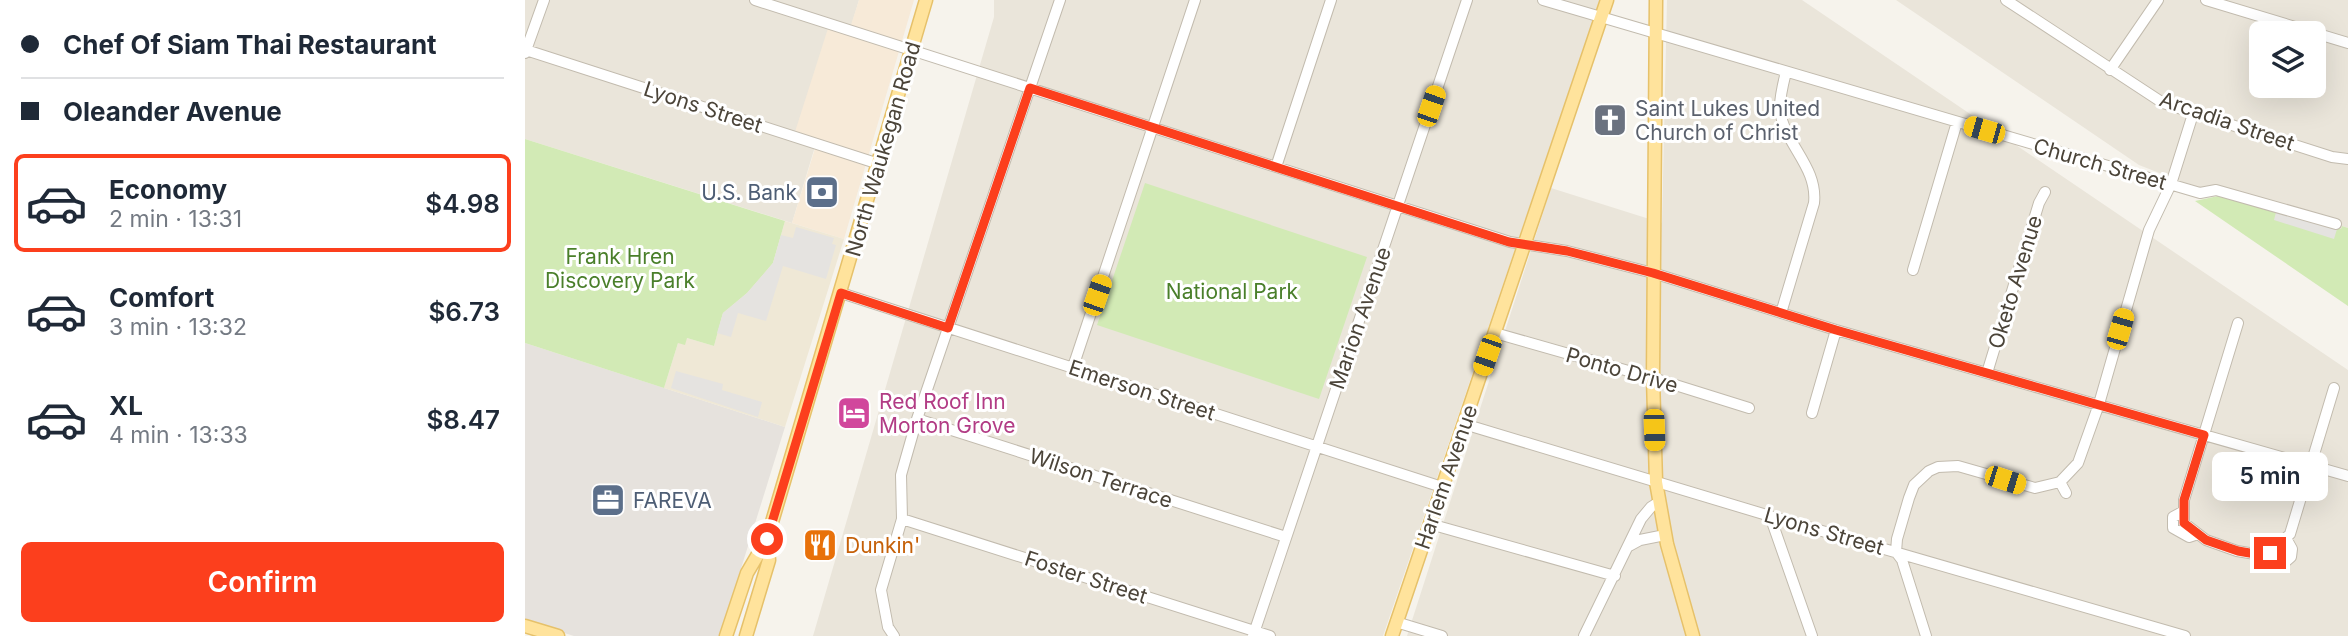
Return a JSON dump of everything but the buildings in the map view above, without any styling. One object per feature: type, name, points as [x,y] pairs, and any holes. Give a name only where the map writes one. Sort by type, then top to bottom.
[{"type":"main road","name":"North Waukegan Road","points":[[726,636],[747,573],[767,539],[926,0]]},
{"type":"main road","name":"Harlem Avenue","points":[[1392,636],[1607,0]]},
{"type":"main road","points":[[1656,0],[1653,273],[1656,482],[1665,535],[1693,636]]},
{"type":"main road","name":"North Waukegan Road","points":[[746,636],[769,560],[767,539]]},
{"type":"main road","points":[[525,626],[558,636]]},
{"type":"street","points":[[526,52],[544,0]]},
{"type":"street","points":[[755,0],[787,5],[911,50],[1509,242],[1567,251],[1653,273],[1836,330],[2348,476]]},
{"type":"street","points":[[894,636],[888,627],[881,590],[902,519],[901,475],[917,419],[1059,0]]},
{"type":"street","points":[[1073,367],[1195,0]]},
{"type":"street","points":[[1276,167],[1331,0]]},
{"type":"street","name":"Marion Avenue","points":[[1253,633],[1467,0]]},
{"type":"street","name":"Church Street","points":[[1543,0],[2200,193],[2217,190],[2336,224]]},
{"type":"street","name":"Arcadia Street","points":[[2006,0],[2163,103],[2332,157],[2348,159]]},
{"type":"street","points":[[2110,70],[2158,0]]},
{"type":"street","points":[[2206,0],[2348,43]]},
{"type":"street","name":"Lyons Street","points":[[526,52],[879,164]]},
{"type":"street","points":[[1781,313],[1814,203],[1815,189],[1812,176],[1783,123],[1780,108],[1786,72]]},
{"type":"street","points":[[1926,636],[1902,560],[1896,552],[1897,540],[1914,485],[1927,466],[1958,466],[2035,488],[2060,482],[2078,463],[2099,404],[2149,230],[2171,184],[2193,114]]},
{"type":"street","points":[[1913,270],[1957,122]]},
{"type":"street","name":"Oketo Avenue","points":[[1987,373],[2039,203],[2045,192]]},
{"type":"street","name":"Emerson Street","points":[[841,293],[1442,487]]},
{"type":"street","points":[[2238,323],[2184,500],[2184,523],[2206,540],[2238,551],[2267,556],[2290,534],[2333,388]]},
{"type":"street","points":[[1812,413],[1836,330]]},
{"type":"street","name":"Ponto Drive","points":[[1495,332],[1749,408]]},
{"type":"street","name":"Wilson Terrace","points":[[917,419],[1286,537]]},
{"type":"street","name":"Lyons Street","points":[[1464,424],[2185,636]]},
{"type":"street","points":[[2060,482],[2066,493]]},
{"type":"street","points":[[1584,636],[1641,519],[1659,502]]},
{"type":"street","points":[[1770,516],[1812,636]]},
{"type":"street","name":"Foster Street","points":[[902,519],[1253,633],[1270,636]]},
{"type":"street","points":[[1430,524],[1615,576]]},
{"type":"street","points":[[1629,546],[1640,540],[1665,535]]},
{"type":"street","points":[[2270,553],[2284,563],[2291,557],[2292,549],[2286,538]]},
{"type":"street","points":[[1396,622],[1442,636]]},
{"type":"shaded area","points":[[525,0],[859,0],[792,223],[525,139]]},
{"type":"shaded area","points":[[859,0],[914,0],[844,239],[792,223],[817,142],[794,135],[830,22],[850,28]]},
{"type":"shaded area","points":[[994,0],[1600,0],[1383,636],[813,636],[994,17]]},
{"type":"shaded area","points":[[1667,0],[1802,0],[2348,370],[2348,636],[1407,636],[1551,188],[1662,223]]},
{"type":"shaded area","points":[[1896,0],[2348,0],[2348,228],[2342,226],[2341,229],[2218,196],[2139,165]]},
{"type":"shaded area","points":[[2276,212],[2337,229],[2334,239],[2274,220]]},
{"type":"shaded area","points":[[785,221],[844,239],[785,427],[664,388],[678,343],[687,338],[714,346],[723,313],[773,263]]},
{"type":"shaded area","points":[[796,227],[834,238],[832,244],[836,245],[826,279],[783,266],[766,321],[738,313],[731,337],[717,333],[723,313],[747,293],[773,263],[781,235],[793,238]]},
{"type":"shaded area","points":[[525,343],[785,427],[720,636],[574,636],[525,621]]},
{"type":"shaded area","points":[[676,371],[723,384],[722,390],[762,402],[758,417],[671,388]]},
{"type":"green space","name":"Frank Hren Discovery Park","points":[[525,139],[785,221],[773,263],[747,293],[723,313],[714,346],[687,338],[685,345],[678,343],[664,388],[525,343]]},
{"type":"green space","name":"National Park","points":[[1145,183],[1367,257],[1319,399],[1097,325]]},
{"type":"green space","points":[[2218,196],[2341,229],[2342,226],[2348,228],[2348,306],[2195,201]]},
{"type":"place","name":"Saint Lukes United Church of Christ","points":[[1610,120]]},
{"type":"place","name":"U.S. Bank","points":[[822,192]]},
{"type":"place","name":"Red Roof Inn Morton Grove","points":[[854,413]]},
{"type":"place","name":"FAREVA","points":[[608,500]]},
{"type":"place","name":"Dunkin'","points":[[820,545]]},
{"type":"route","points":[[767,539],[841,293],[948,328],[1030,88],[1509,242],[1567,251],[1653,273],[1836,330],[2204,435],[2184,500],[2184,523],[2206,540],[2238,551],[2267,556],[2270,553]]}]
